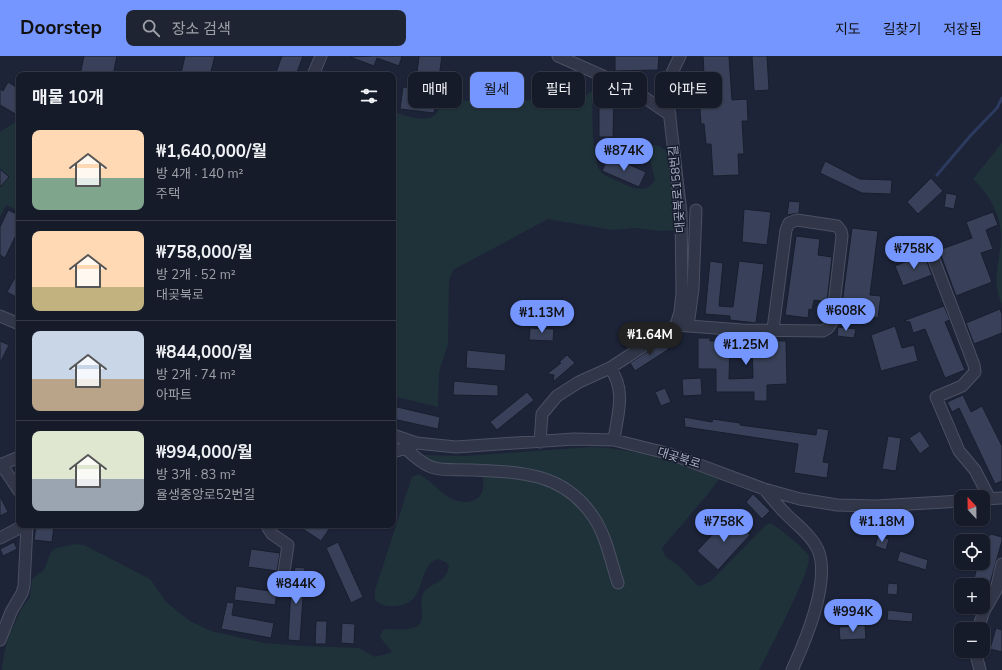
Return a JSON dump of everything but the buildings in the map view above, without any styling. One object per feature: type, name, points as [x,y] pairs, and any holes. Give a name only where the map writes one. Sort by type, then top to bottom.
[{"type":"street","points":[[314,72],[321,56]]},
{"type":"street","points":[[558,56],[632,89],[670,115]]},
{"type":"street","name":"대곶북로158번길","points":[[676,325],[680,312],[682,293],[681,213],[667,85],[680,56]]},
{"type":"street","points":[[688,326],[693,289],[696,210]]},
{"type":"street","points":[[540,442],[542,414],[557,396],[579,382],[610,368],[676,325],[742,330],[774,329],[823,331],[828,328],[832,322],[842,236],[841,231],[837,226],[797,220],[789,223],[786,230],[774,329]]},
{"type":"street","points":[[928,244],[974,365],[975,372],[962,386],[936,397],[959,451],[980,478],[984,490]]},
{"type":"street","points":[[0,316],[16,323]]},
{"type":"street","points":[[610,368],[614,374],[620,391],[621,406],[614,440]]},
{"type":"street","name":"대곶북로","points":[[396,437],[411,446],[423,464],[442,471],[516,472],[546,478],[567,489],[592,515],[603,537],[618,583]]},
{"type":"street","name":"대곶북로","points":[[411,446],[456,447],[574,439],[614,440],[670,454],[764,489],[800,499],[837,505],[876,506],[954,501]]},
{"type":"street","points":[[396,451],[411,446]]},
{"type":"street","points":[[16,458],[1,464],[16,486]]},
{"type":"street","points":[[764,489],[814,543],[820,558],[820,586],[814,614],[807,637],[792,670]]},
{"type":"street","points":[[990,499],[1002,498]]},
{"type":"street","points":[[0,538],[20,528]]},
{"type":"street","points":[[0,640],[11,612],[22,593],[24,586],[26,528]]},
{"type":"street","points":[[268,528],[272,534],[288,546],[283,578]]},
{"type":"street","points":[[980,622],[984,611],[996,590],[1002,564]]},
{"type":"street","points":[[977,658],[980,670]]},
{"type":"shaded area","points":[[593,90],[592,120],[595,156],[598,166],[601,172],[608,177],[630,187],[640,189],[647,188],[655,181],[647,144],[663,148],[668,155],[670,164],[678,230],[661,231],[634,228],[613,230],[548,219],[453,270],[449,280],[448,344],[439,372],[438,407],[396,397],[396,113],[425,119],[436,114],[439,108],[462,108],[462,100],[470,101],[470,108],[524,108],[524,100],[532,100],[532,108],[585,108],[585,97]]},
{"type":"shaded area","points":[[16,122],[16,210],[6,205],[0,217],[0,132]]},
{"type":"shaded area","points":[[1002,143],[1002,305],[997,288],[1001,230],[997,214],[989,198],[973,179]]},
{"type":"shaded area","points":[[591,447],[607,448],[656,457],[719,479],[662,548],[665,556],[680,567],[697,585],[701,586],[711,581],[766,525],[770,523],[792,539],[809,557],[808,565],[797,594],[759,670],[2,670],[8,637],[22,608],[30,597],[32,579],[44,570],[51,552],[56,548],[76,544],[84,545],[150,579],[167,603],[190,621],[211,631],[264,643],[359,648],[375,657],[392,652],[380,637],[382,631],[385,629],[404,629],[415,627],[420,623],[422,617],[421,603],[423,596],[430,586],[444,578],[449,566],[446,562],[437,559],[430,564],[426,570],[417,594],[412,600],[404,604],[393,606],[379,603],[375,600],[375,590],[412,477],[419,474],[454,500],[466,502],[473,501],[481,495],[483,490],[482,467],[478,464],[427,461],[424,455],[464,456]]},
{"type":"waterway","points":[[937,175],[971,135],[997,108],[1002,98]]}]
